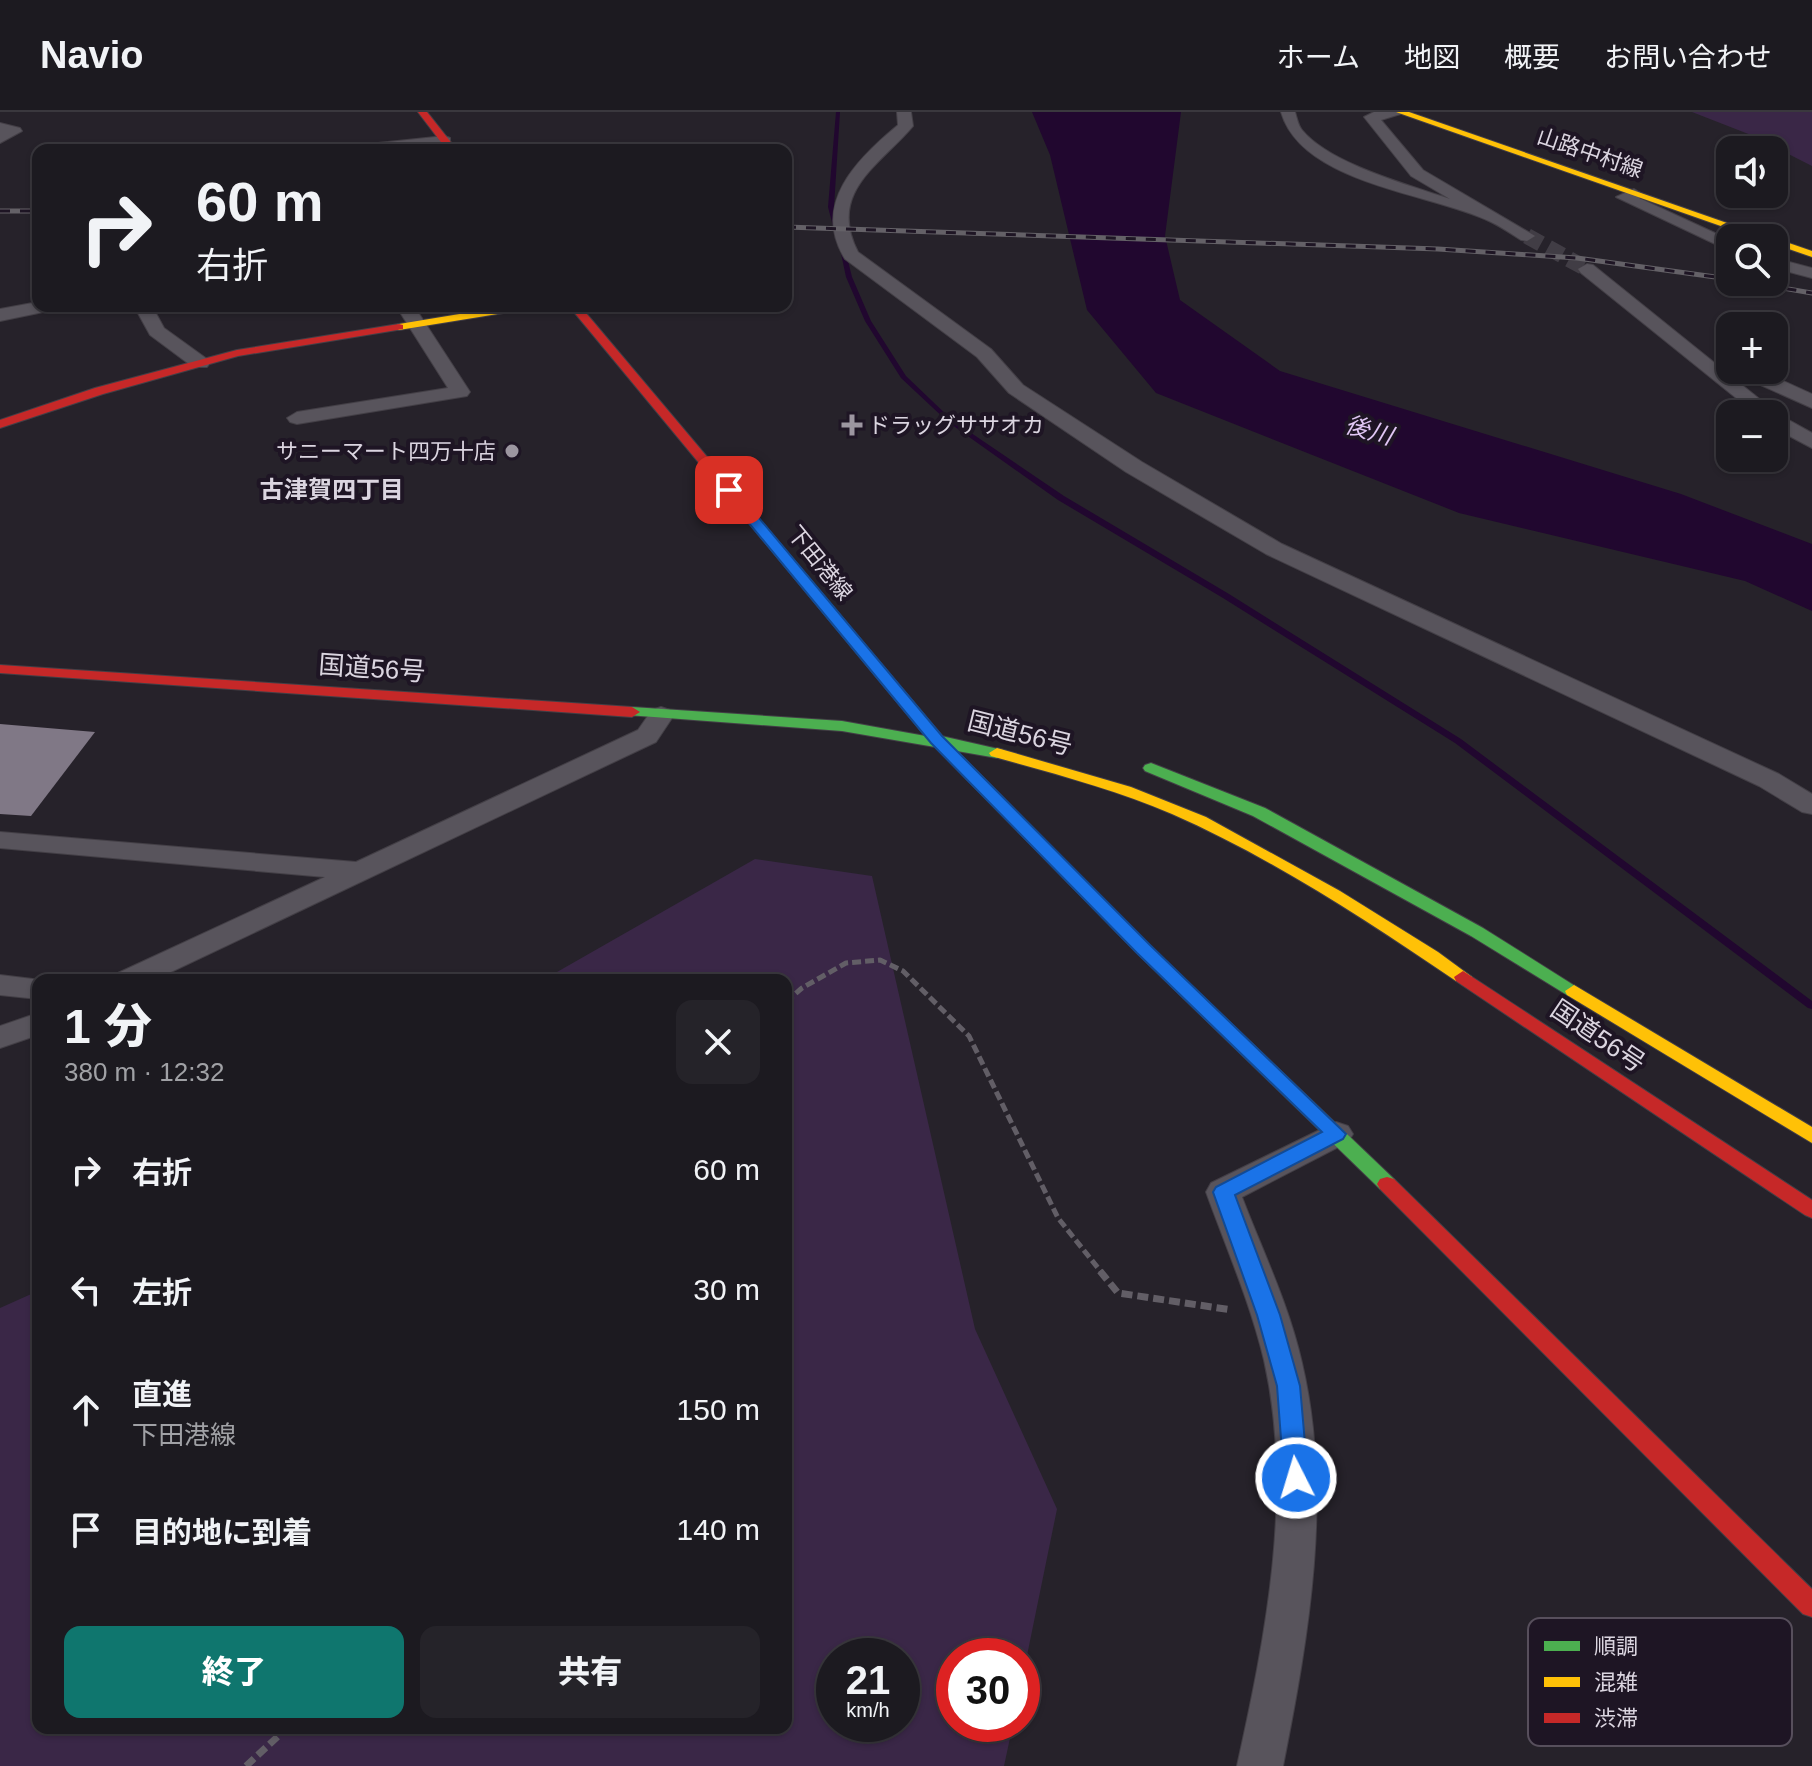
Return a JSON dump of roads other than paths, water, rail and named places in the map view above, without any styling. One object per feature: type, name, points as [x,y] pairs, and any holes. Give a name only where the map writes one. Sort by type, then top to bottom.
[{"type":"main road","points":[[422,112],[447,144]]},
{"type":"main road","name":"山路中村線","points":[[1400,112],[1723,224]]},
{"type":"main road","points":[[1788,246],[1812,254]]},
{"type":"main road","points":[[0,424],[200,363],[283,344],[489,312]]},
{"type":"main road","name":"下田港線","points":[[579,312],[937,740],[1143,949],[1336,1134],[1812,1606]]},
{"type":"main road","name":"国道56号","points":[[0,669],[661,715],[783,720],[937,740],[1034,762],[1125,791],[1199,821],[1379,920],[1812,1210]]},
{"type":"main road","name":"国道56号","points":[[881,708],[941,717]]},
{"type":"main road","name":"国道56号","points":[[1139,764],[1259,812],[1477,932],[1812,1136]]},
{"type":"street","points":[[904,112],[906,126],[874,152],[844,196],[841,232],[851,255],[984,353],[1016,389],[1134,467],[1274,549],[1769,780],[1812,806]]},
{"type":"street","points":[[1288,112],[1294,130],[1313,145],[1355,168],[1422,197],[1488,215]]},
{"type":"street","points":[[1400,112],[1371,117],[1372,122],[1417,173],[1527,236]]},
{"type":"street","points":[[0,127],[15,131],[0,138]]},
{"type":"street","points":[[1634,194],[1624,197],[1716,240]]},
{"type":"street","points":[[1788,267],[1812,273]]},
{"type":"street","points":[[1587,269],[1750,400]]},
{"type":"street","points":[[0,315],[32,309]]},
{"type":"street","points":[[146,312],[157,331],[200,363]]},
{"type":"street","points":[[297,418],[460,392],[410,312]]},
{"type":"street","points":[[1694,355],[1716,362]]},
{"type":"street","points":[[1773,384],[1812,402]]},
{"type":"street","points":[[1788,427],[1812,442]]},
{"type":"street","points":[[142,974],[647,736],[661,715]]},
{"type":"street","points":[[0,840],[360,871]]},
{"type":"street","points":[[0,985],[32,988]]},
{"type":"street","points":[[0,1038],[32,1025]]},
{"type":"street","points":[[1260,1766],[1281,1673],[1298,1509],[1288,1386],[1268,1315],[1223,1192],[1336,1134]]},
{"type":"water","name":"後川","points":[[1032,112],[1181,112],[1165,236],[1180,300],[1280,371],[1681,494],[1812,544],[1812,611],[1745,581],[1459,513],[1156,393],[1087,310],[1050,155]]},
{"type":"waterway","points":[[837,230],[831,207],[838,112]]},
{"type":"waterway","points":[[841,245],[849,277],[868,321],[903,377],[950,421],[1061,498],[1226,596],[1458,741],[1812,1006]]},
{"type":"tunnel","points":[[1527,236],[1587,269]]},
{"type":"railway","points":[[0,211],[32,211]]},
{"type":"railway","points":[[792,227],[1438,249],[1577,258],[1716,277]]},
{"type":"railway","points":[[1788,289],[1812,293]]},
{"type":"place","name":"ドラッグササオカ","points":[[852,425]]},
{"type":"place","name":"サニーマート四万十店","points":[[512,451]]},
{"type":"district","name":"古津賀四丁目","points":[[332,489]]}]
